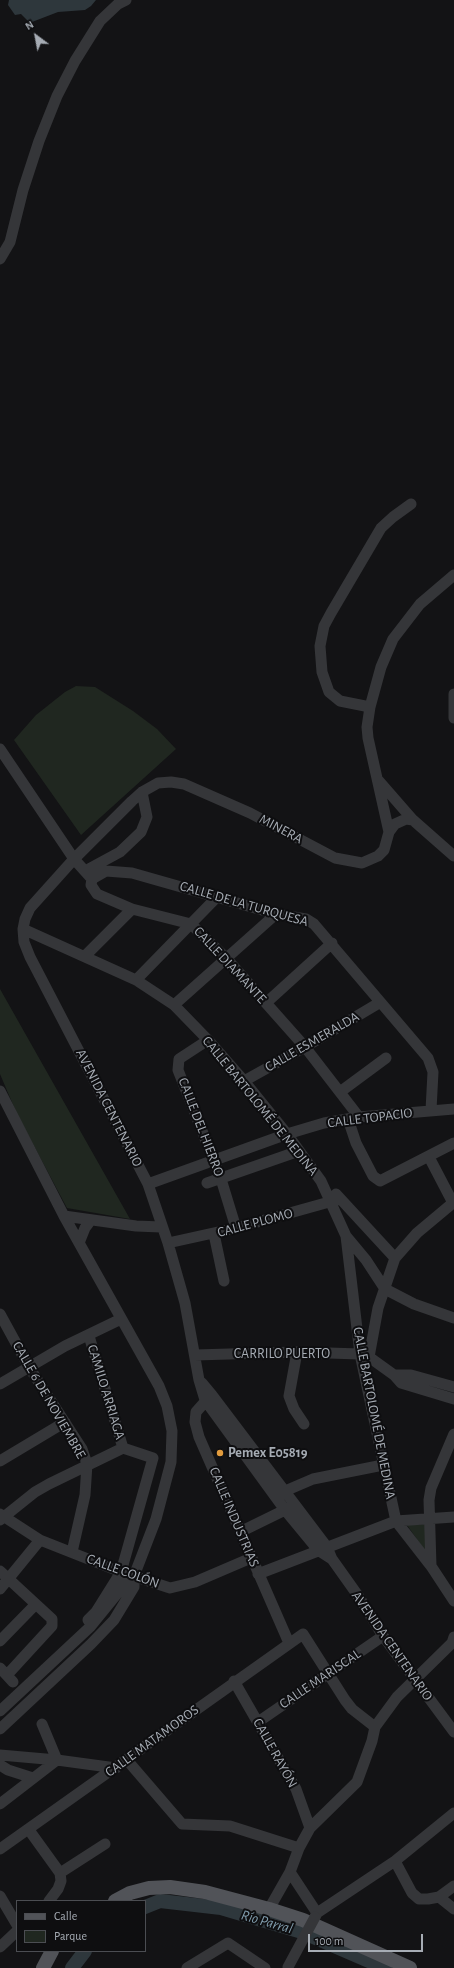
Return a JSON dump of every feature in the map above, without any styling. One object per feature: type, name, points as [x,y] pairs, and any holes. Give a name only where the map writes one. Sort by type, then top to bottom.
[{"type":"main road","points":[[117,1900],[130,1893],[149,1888],[170,1887],[205,1892],[269,1909],[302,1920],[410,1968]]},
{"type":"main road","points":[[43,1968],[51,1952]]},
{"type":"street","points":[[0,259],[10,242],[23,190],[46,119],[93,29],[122,2]]},
{"type":"street","points":[[370,707],[340,701],[329,692],[322,672],[320,646],[324,626],[381,528],[411,504]]},
{"type":"street","points":[[389,832],[368,738],[367,727],[370,707],[381,667],[393,639],[420,604],[454,575]]},
{"type":"street","points":[[454,694],[454,718]]},
{"type":"street","name":"CALLE DIAMANTE","points":[[0,749],[74,859],[92,879],[92,885],[97,894],[132,909],[192,924],[226,958],[305,1047],[359,1118]]},
{"type":"street","points":[[378,780],[413,820],[454,856]]},
{"type":"street","name":"MINERA","points":[[158,783],[171,782],[190,787],[250,813],[336,858],[362,863],[378,856],[384,850],[389,832]]},
{"type":"street","name":"AVENIDA CENTENARIO","points":[[158,783],[142,792],[74,859],[30,908],[25,918],[23,929],[24,942],[30,957],[148,1184],[161,1227],[168,1243],[185,1303],[199,1380],[218,1410],[290,1508],[332,1559],[359,1597],[383,1636],[454,1732]]},
{"type":"street","points":[[85,871],[120,852],[142,832],[147,817],[147,809],[142,792]]},
{"type":"street","points":[[389,832],[399,821],[406,819],[413,820]]},
{"type":"street","name":"CALLE DE LA TURQUESA","points":[[92,879],[106,871],[123,871],[276,914],[306,919],[319,928],[379,1003],[428,1058],[433,1072],[431,1110]]},
{"type":"street","points":[[136,980],[217,897]]},
{"type":"street","points":[[85,956],[132,909]]},
{"type":"street","points":[[174,1005],[276,914]]},
{"type":"street","name":"CALLE BARTOLOMÉ DE MEDINA","points":[[23,929],[136,980],[174,1005],[208,1040],[244,1081],[287,1134],[336,1200],[346,1236],[383,1464],[396,1522]]},
{"type":"street","points":[[266,1003],[332,943]]},
{"type":"street","name":"CALLE ESMERALDA","points":[[244,1081],[379,1003]]},
{"type":"street","name":"CALLE DEL HIERRO","points":[[208,1040],[183,1055],[179,1059],[178,1070],[221,1179],[236,1228]]},
{"type":"street","points":[[340,1092],[386,1058]]},
{"type":"street","points":[[0,1091],[64,1216],[162,1393],[168,1406],[172,1431],[171,1462],[156,1519],[134,1576],[134,1586],[114,1620],[91,1644],[0,1729]]},
{"type":"street","name":"CALLE TOPACIO","points":[[148,1184],[287,1134],[324,1123],[431,1110],[454,1109]]},
{"type":"street","points":[[348,1120],[356,1143],[373,1176],[377,1180],[382,1181],[454,1143]]},
{"type":"street","points":[[207,1183],[299,1151]]},
{"type":"street","points":[[429,1157],[453,1202],[417,1233],[395,1258],[375,1319],[365,1356],[394,1375],[399,1381],[406,1385],[450,1392]]},
{"type":"street","points":[[336,1200],[395,1258]]},
{"type":"street","name":"CALLE PLOMO","points":[[168,1243],[214,1234],[336,1200]]},
{"type":"street","points":[[64,1216],[136,1226],[161,1227]]},
{"type":"street","points":[[79,1243],[85,1228],[92,1220]]},
{"type":"street","points":[[214,1234],[224,1281]]},
{"type":"street","points":[[346,1236],[366,1260],[385,1289],[414,1304],[454,1318]]},
{"type":"street","name":"CALLE 6 DE NOVIEMBRE","points":[[0,1314],[29,1367],[82,1449],[87,1464]]},
{"type":"street","points":[[0,1384],[65,1346],[89,1336],[121,1319]]},
{"type":"street","name":"CAMILO ARRIAGA","points":[[89,1336],[123,1448]]},
{"type":"street","points":[[297,1352],[289,1396],[294,1409],[304,1424]]},
{"type":"street","name":"CARRILO PUERTO","points":[[195,1355],[297,1352],[365,1356]]},
{"type":"street","name":"CALLE INDUSTRIAS","points":[[209,1397],[196,1412],[197,1428],[251,1558],[289,1643]]},
{"type":"street","points":[[0,1461],[65,1422]]},
{"type":"street","points":[[431,1566],[431,1488],[454,1434]]},
{"type":"street","points":[[1,1517],[35,1492],[87,1464],[123,1448],[153,1458],[121,1572],[96,1612],[88,1620]]},
{"type":"street","name":"AVENIDA CENTENARIO","points":[[252,1456],[285,1491],[290,1508]]},
{"type":"street","points":[[72,1552],[85,1495],[87,1464]]},
{"type":"street","points":[[285,1491],[313,1479],[383,1464]]},
{"type":"street","points":[[240,1532],[290,1508]]},
{"type":"street","name":"CALLE COLÓN","points":[[1,1517],[40,1540],[121,1572],[170,1588],[181,1587],[251,1558]]},
{"type":"street","points":[[258,1574],[322,1548],[396,1522],[454,1517]]},
{"type":"street","points":[[396,1522],[431,1566],[454,1601]]},
{"type":"street","points":[[0,1588],[9,1580],[40,1540]]},
{"type":"street","points":[[0,1571],[35,1605],[52,1619],[52,1626],[6,1675]]},
{"type":"street","points":[[0,1711],[90,1628],[124,1584],[134,1576]]},
{"type":"street","points":[[0,1641],[35,1605]]},
{"type":"street","name":"CALLE MATAMOROS","points":[[0,1849],[116,1768],[234,1681],[303,1634],[327,1673]]},
{"type":"street","name":"CALLE MARISCAL","points":[[258,1722],[327,1673],[383,1636]]},
{"type":"street","points":[[269,1909],[290,1872],[299,1848],[310,1828],[357,1782],[372,1741],[375,1727],[397,1697],[453,1642]]},
{"type":"street","points":[[327,1673],[352,1709],[375,1727]]},
{"type":"street","name":"CALLE RAYÓN","points":[[234,1681],[296,1790],[310,1828]]},
{"type":"street","points":[[42,1724],[58,1760]]},
{"type":"street","points":[[0,1755],[58,1760],[116,1768]]},
{"type":"street","points":[[0,1804],[58,1760]]},
{"type":"street","points":[[126,1760],[180,1822],[186,1825],[230,1826],[299,1848]]},
{"type":"street","points":[[0,1765],[8,1770],[33,1778]]},
{"type":"street","points":[[287,1967],[316,1915],[395,1861],[454,1813]]},
{"type":"street","points":[[29,1830],[60,1873],[61,1881],[58,1889],[50,1900]]},
{"type":"street","points":[[60,1873],[105,1844]]},
{"type":"street","points":[[395,1861],[415,1896],[423,1899],[439,1897],[454,1886]]},
{"type":"street","points":[[290,1872],[316,1915]]},
{"type":"street","points":[[0,1896],[16,1923]]},
{"type":"street","points":[[439,1897],[454,1910]]},
{"type":"street","points":[[0,1947],[16,1932]]},
{"type":"street","points":[[187,1968],[225,1944],[230,1944],[265,1968]]},
{"type":"green space","points":[[76,686],[95,687],[133,711],[157,729],[176,749],[81,835],[14,740],[36,715],[65,692]]},
{"type":"green space","points":[[0,989],[130,1219],[67,1208],[17,1114],[0,1074]]},
{"type":"green space","points":[[429,1524],[426,1552],[407,1525]]},
{"type":"shaded area","points":[[9,0],[96,0],[85,10],[58,12],[32,22],[28,21],[21,14],[15,15],[8,5]]},
{"type":"waterway","name":"Río Parral","points":[[146,1907],[160,1901],[221,1908],[302,1932],[385,1968]]},
{"type":"waterway","name":"Río Parral","points":[[72,1968],[84,1952]]},
{"type":"place","name":"Pemex E05819","points":[[220,1453]]}]
